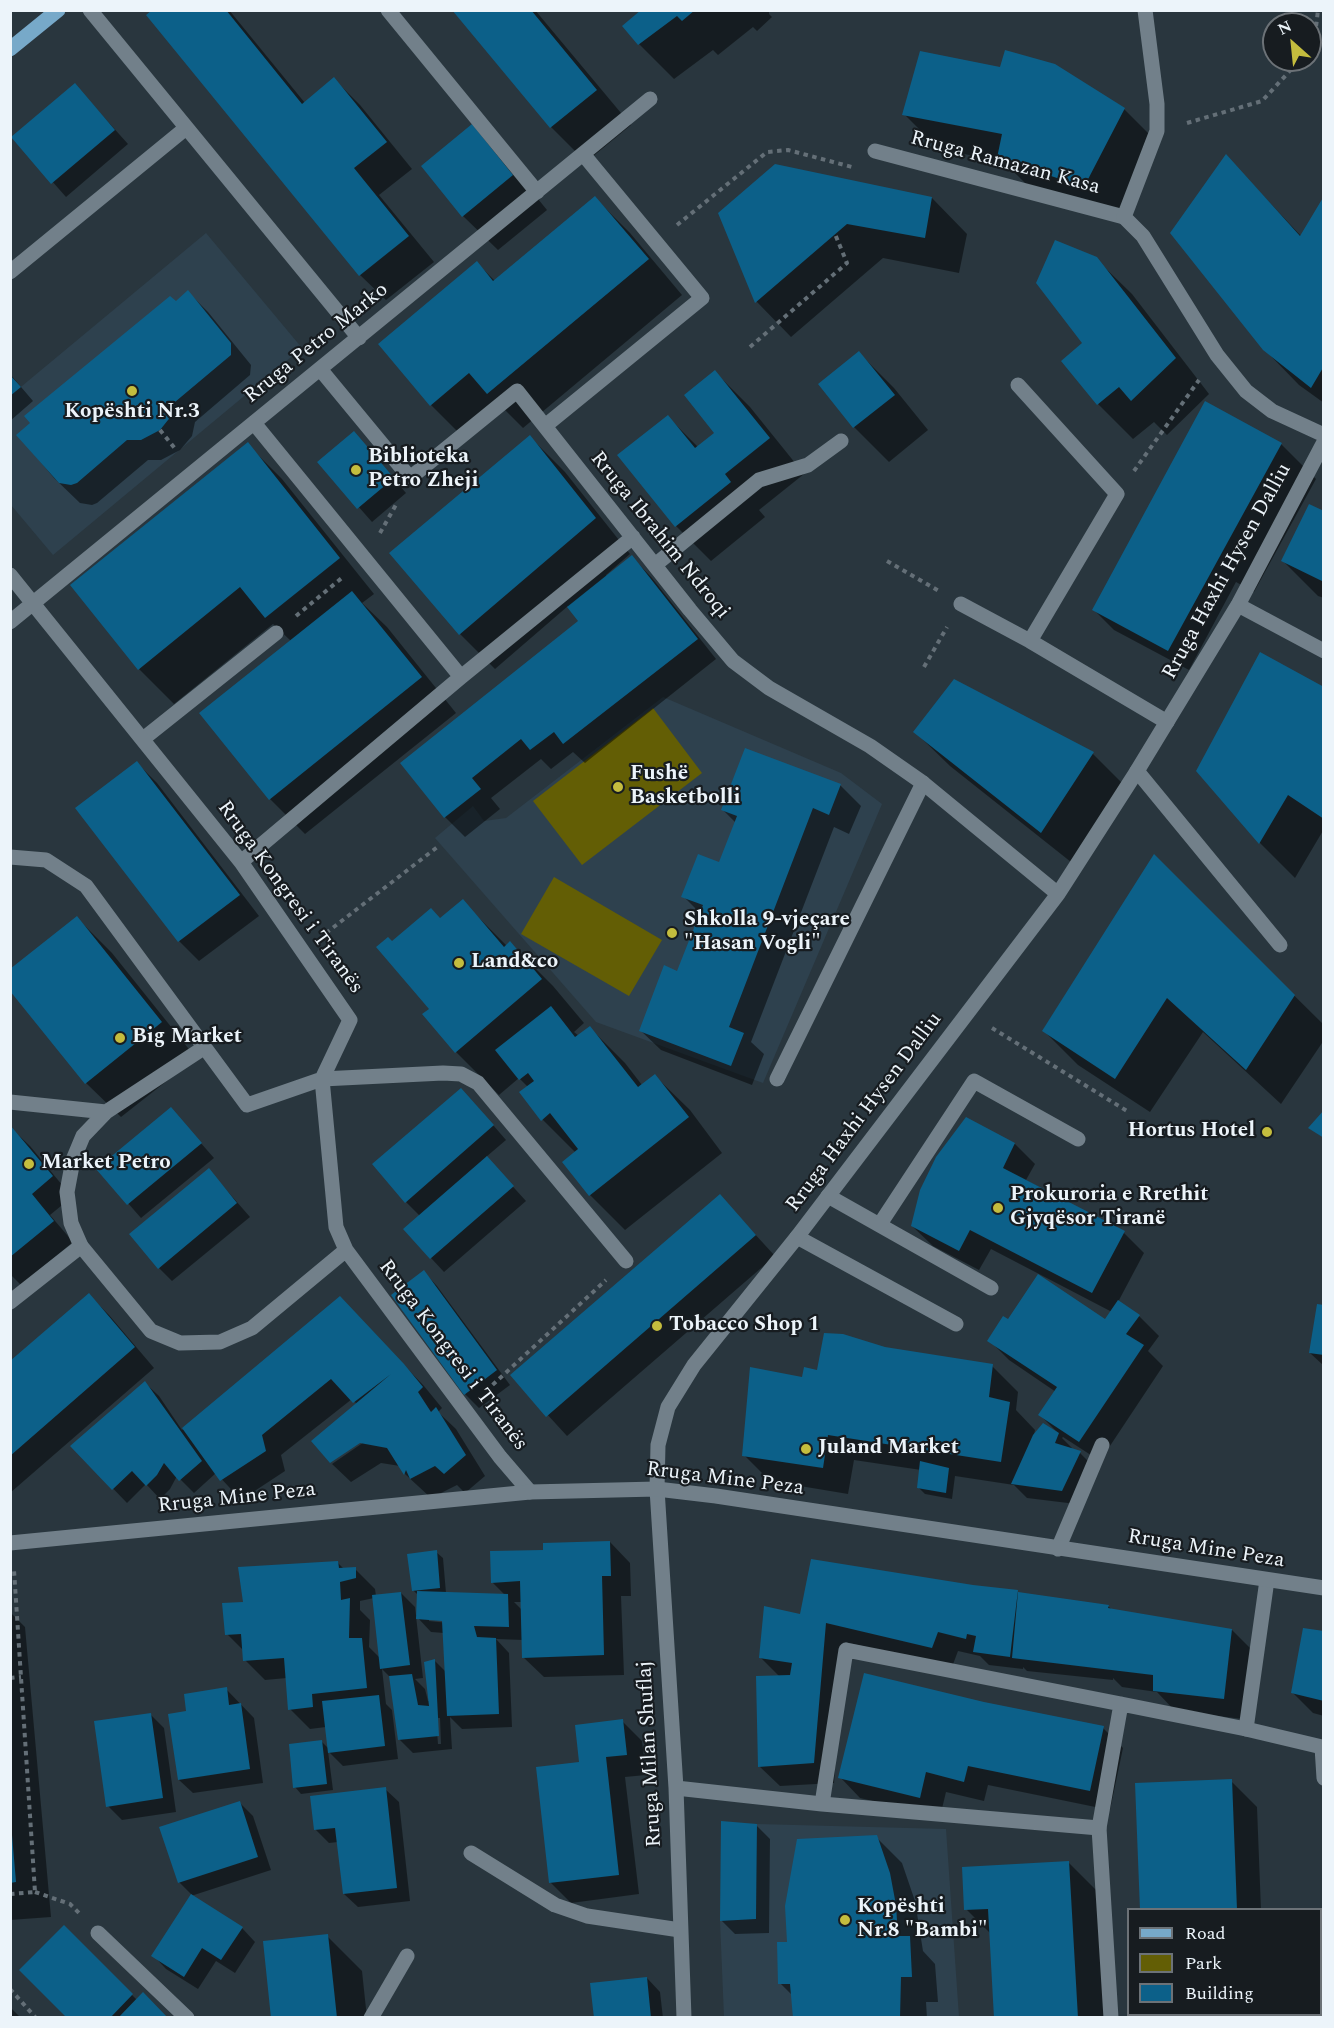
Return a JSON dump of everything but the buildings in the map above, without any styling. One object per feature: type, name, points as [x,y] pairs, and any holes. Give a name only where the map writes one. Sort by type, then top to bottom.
[{"type":"main road","points":[[10,49],[58,10]]},
{"type":"street","points":[[90,10],[359,338]]},
{"type":"street","points":[[388,10],[537,192]]},
{"type":"street","name":"Rruga Ramazan Kasa","points":[[875,152],[1124,217],[1157,131],[1157,104],[1145,10]]},
{"type":"street","name":"Rruga Petro Marko","points":[[10,622],[650,99]]},
{"type":"street","points":[[10,272],[186,128]]},
{"type":"street","points":[[545,426],[702,298],[583,154]]},
{"type":"street","points":[[1124,217],[1143,236],[1217,355],[1246,391],[1272,411],[1323,435]]},
{"type":"street","points":[[320,369],[410,478]]},
{"type":"street","points":[[1018,385],[1117,494],[1030,641]]},
{"type":"street","name":"Rruga Ibrahim Ndroqi","points":[[410,478],[517,391],[733,662],[769,688],[870,746],[923,783],[1058,894]]},
{"type":"street","points":[[254,423],[461,677]]},
{"type":"street","points":[[655,565],[759,480],[808,465],[841,441]]},
{"type":"street","name":"Rruga Haxhi Hysen Dalliu","points":[[657,1489],[658,1445],[668,1407],[694,1365],[797,1237],[1058,894],[1137,771],[1238,605],[1323,441]]},
{"type":"street","points":[[241,862],[461,677],[633,537]]},
{"type":"street","name":"Rruga Kongresi i Tiranës","points":[[10,575],[241,862],[304,950],[350,1020],[322,1079],[336,1227],[346,1250],[500,1457],[530,1492]]},
{"type":"street","points":[[961,604],[1030,641],[1167,722]]},
{"type":"street","points":[[1238,605],[1323,651]]},
{"type":"street","points":[[143,740],[276,633]]},
{"type":"street","points":[[1137,771],[1280,945]]},
{"type":"street","points":[[777,1079],[923,783]]},
{"type":"street","points":[[10,856],[46,860],[86,886],[247,1105],[322,1079],[461,1074],[478,1083],[626,1261]]},
{"type":"street","points":[[205,1047],[106,1112],[83,1136],[73,1160],[67,1191],[71,1223],[81,1245],[151,1331],[180,1343],[220,1342],[252,1328],[346,1250]]},
{"type":"street","points":[[880,1224],[974,1081],[1078,1139]]},
{"type":"street","points":[[10,1102],[106,1112]]},
{"type":"street","points":[[828,1196],[991,1288]]},
{"type":"street","points":[[797,1237],[956,1324]]},
{"type":"street","points":[[10,1302],[81,1245]]},
{"type":"street","points":[[1058,1549],[1102,1445]]},
{"type":"street","name":"Rruga Mine Peza","points":[[10,1543],[530,1492],[657,1489],[1323,1588]]},
{"type":"street","name":"Rruga Milan Shuflaj","points":[[657,1489],[676,1788],[684,2018]]},
{"type":"street","points":[[1246,1729],[1267,1581]]},
{"type":"street","points":[[822,1804],[846,1650],[1246,1729],[1322,1747],[1323,1778]]},
{"type":"street","points":[[1111,2018],[1099,1828],[1121,1704]]},
{"type":"street","points":[[676,1788],[822,1804],[1099,1828]]},
{"type":"street","points":[[471,1853],[555,1905],[587,1916],[680,1930]]},
{"type":"street","points":[[98,1933],[187,2018]]},
{"type":"street","points":[[371,2018],[407,1956]]},
{"type":"path","points":[[1157,131],[1262,101],[1289,72]]},
{"type":"path","points":[[656,243],[767,152],[788,150],[854,167]]},
{"type":"path","points":[[750,346],[847,262],[835,234]]},
{"type":"path","points":[[1117,494],[1217,355]]},
{"type":"path","points":[[160,430],[177,452]]},
{"type":"path","points":[[276,633],[365,559],[410,478]]},
{"type":"path","points":[[887,561],[961,604],[924,667]]},
{"type":"path","points":[[304,950],[440,845]]},
{"type":"path","points":[[968,1013],[1127,1111]]},
{"type":"path","points":[[465,1410],[626,1261]]},
{"type":"path","points":[[14,1568],[34,1892]]},
{"type":"path","points":[[10,1678],[21,1677]]},
{"type":"path","points":[[10,1894],[34,1892],[70,1904]]},
{"type":"path","points":[[10,1989],[36,2018]]},
{"type":"shaded area","name":"Kopështi Nr.3","points":[[206,233],[302,348],[53,555],[11,505],[10,396]]},
{"type":"shaded area","name":"Shkolla 9-vjeçare \"Hasan Vogli\"","points":[[663,697],[841,773],[882,804],[763,1083],[596,1022],[435,838],[473,806],[484,821],[506,818]]},
{"type":"shaded area","name":"Kopështi Nr.8 \"Bambi\"","points":[[757,1824],[946,1829],[959,2017],[724,2017],[720,1921],[756,1919]]},
{"type":"green space","name":"Fushë Basketbolli","points":[[653,708],[702,773],[582,865],[533,801]]},
{"type":"green space","points":[[554,877],[662,940],[629,996],[521,934]]},
{"type":"place","name":"Kopështi Nr.3","points":[[132,391]]},
{"type":"place","name":"Biblioteka Petro Zheji","points":[[356,470]]},
{"type":"place","name":"Fushë Basketbolli","points":[[618,787]]},
{"type":"place","name":"Shkolla 9-vjeçare \"Hasan Vogli\"","points":[[672,933]]},
{"type":"place","name":"Land&co","points":[[459,963]]},
{"type":"place","name":"Big Market","points":[[120,1038]]},
{"type":"place","name":"Hortus Hotel","points":[[1267,1132]]},
{"type":"place","name":"Market Petro","points":[[29,1164]]},
{"type":"place","name":"Prokuroria e Rrethit Gjyqësor Tiranë","points":[[998,1208]]},
{"type":"place","name":"Tobacco Shop 1","points":[[657,1326]]},
{"type":"place","name":"Juland Market","points":[[806,1449]]},
{"type":"place","name":"Kopështi Nr.8 \"Bambi\"","points":[[845,1920]]}]
